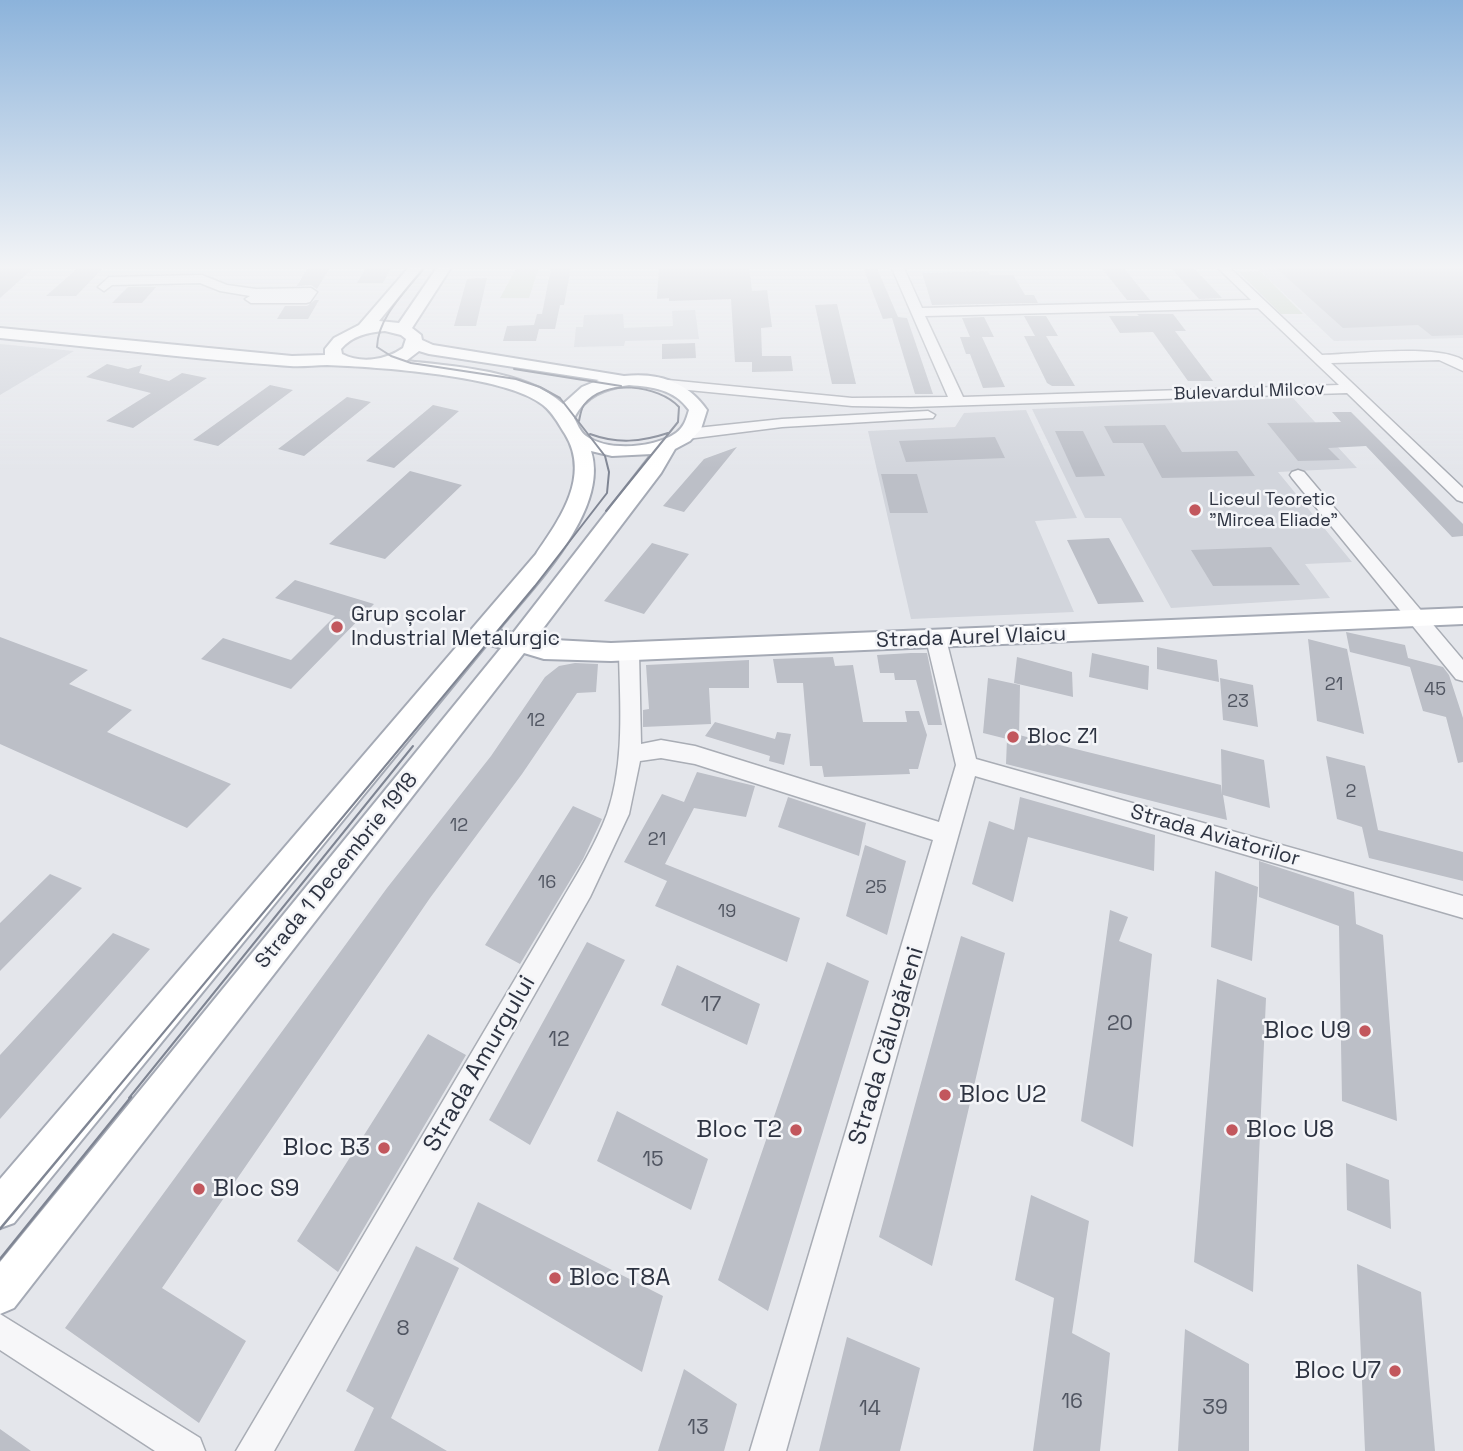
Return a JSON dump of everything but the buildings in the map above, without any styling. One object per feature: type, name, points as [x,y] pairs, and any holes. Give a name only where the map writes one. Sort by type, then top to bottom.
[{"type":"main road","points":[[8,334],[292,360],[381,364],[510,384],[543,397],[565,417],[569,406],[584,392],[608,383],[633,380]]},
{"type":"main road","points":[[106,334],[263,348],[292,346],[353,334]]},
{"type":"main road","points":[[411,334],[415,343],[429,349],[668,384]]},
{"type":"main road","points":[[340,361],[334,356],[333,349],[345,337]]},
{"type":"main road","points":[[381,364],[407,354],[415,343]]},
{"type":"main road","name":"Strada 1 Decembrie 1918","points":[[0,1294],[654,469],[678,439],[694,426],[698,410],[689,395],[668,384]]},
{"type":"main road","name":"Strada 1 Decembrie 1918","points":[[0,1209],[544,559],[568,524],[580,496],[585,467],[577,439],[565,417]]},
{"type":"main road","points":[[577,439],[601,449],[619,451],[637,451],[678,439]]},
{"type":"main road","name":"Strada Aurel Vlaicu","points":[[481,634],[544,650],[629,652],[1463,616]]},
{"type":"street","points":[[928,334],[958,403]]},
{"type":"street","points":[[1291,334],[1319,359]]},
{"type":"street","name":"Bulevardul Milcov","points":[[1319,359],[1440,356],[1455,360],[1463,367]]},
{"type":"street","name":"Bulevardul Milcov","points":[[1319,359],[1351,388]]},
{"type":"street","name":"Bulevardul Milcov","points":[[668,384],[852,402],[958,403],[1351,388]]},
{"type":"street","points":[[1351,388],[1463,497]]},
{"type":"street","name":"Bulevardul Milcov","points":[[678,439],[782,423],[923,416],[949,412],[958,403]]},
{"type":"street","points":[[1298,475],[1463,674]]},
{"type":"street","name":"Strada Călugăreni","points":[[768,1451],[967,765],[936,639]]},
{"type":"street","name":"Strada Amurgului","points":[[254,1451],[580,892],[614,824],[624,796],[630,754],[629,652]]},
{"type":"street","points":[[630,754],[661,749],[695,755],[948,835]]},
{"type":"street","name":"Strada Aviatorilor","points":[[967,765],[1463,907]]},
{"type":"street","points":[[0,1331],[187,1451]]},
{"type":"shaded area","points":[[575,334],[698,334],[699,339],[625,341],[624,346],[574,347]]},
{"type":"shaded area","points":[[1326,334],[1463,334],[1463,338],[1334,341]]},
{"type":"shaded area","points":[[0,344],[74,351],[0,395]]},
{"type":"shaded area","name":"Liceul Teoretic \"Mircea Eliade\"","points":[[1293,398],[1357,468],[1278,472],[1352,562],[1305,564],[1330,598],[1171,608],[1121,518],[1085,518],[1032,409]]},
{"type":"shaded area","points":[[1026,410],[1077,518],[1035,521],[1074,612],[911,619],[868,431],[955,427],[964,413]]},
{"type":"tram line","points":[[109,1098],[535,586],[607,493],[609,472],[605,456],[560,398],[540,387],[516,379],[411,363],[391,356],[377,347],[380,334]]},
{"type":"tram line","points":[[514,369],[621,386]]},
{"type":"tram line","points":[[579,421],[583,407],[593,396],[618,388],[659,394],[679,407],[678,422],[606,511]]},
{"type":"tram line","points":[[590,434],[629,441],[668,433]]},
{"type":"tram line","points":[[129,1098],[413,746]]},
{"type":"tram line","points":[[0,1229],[110,1097]]},
{"type":"tram line","points":[[0,1259],[131,1097]]},
{"type":"place","name":"Liceul Teoretic \"Mircea Eliade\"","points":[[1195,510]]},
{"type":"place","name":"Grup școlar Industrial Metalurgic","points":[[337,627]]},
{"type":"place","name":"Bloc Z1","points":[[1013,737]]},
{"type":"place","name":"Bloc U9","points":[[1365,1031]]},
{"type":"place","name":"Bloc U2","points":[[945,1095]]},
{"type":"place","name":"Bloc T2","points":[[796,1130]]},
{"type":"place","name":"Bloc U8","points":[[1232,1130]]},
{"type":"place","name":"Bloc B3","points":[[384,1148]]},
{"type":"place","name":"Bloc S9","points":[[199,1189]]},
{"type":"place","name":"Bloc T8A","points":[[555,1278]]},
{"type":"place","name":"Bloc U7","points":[[1395,1371]]}]
